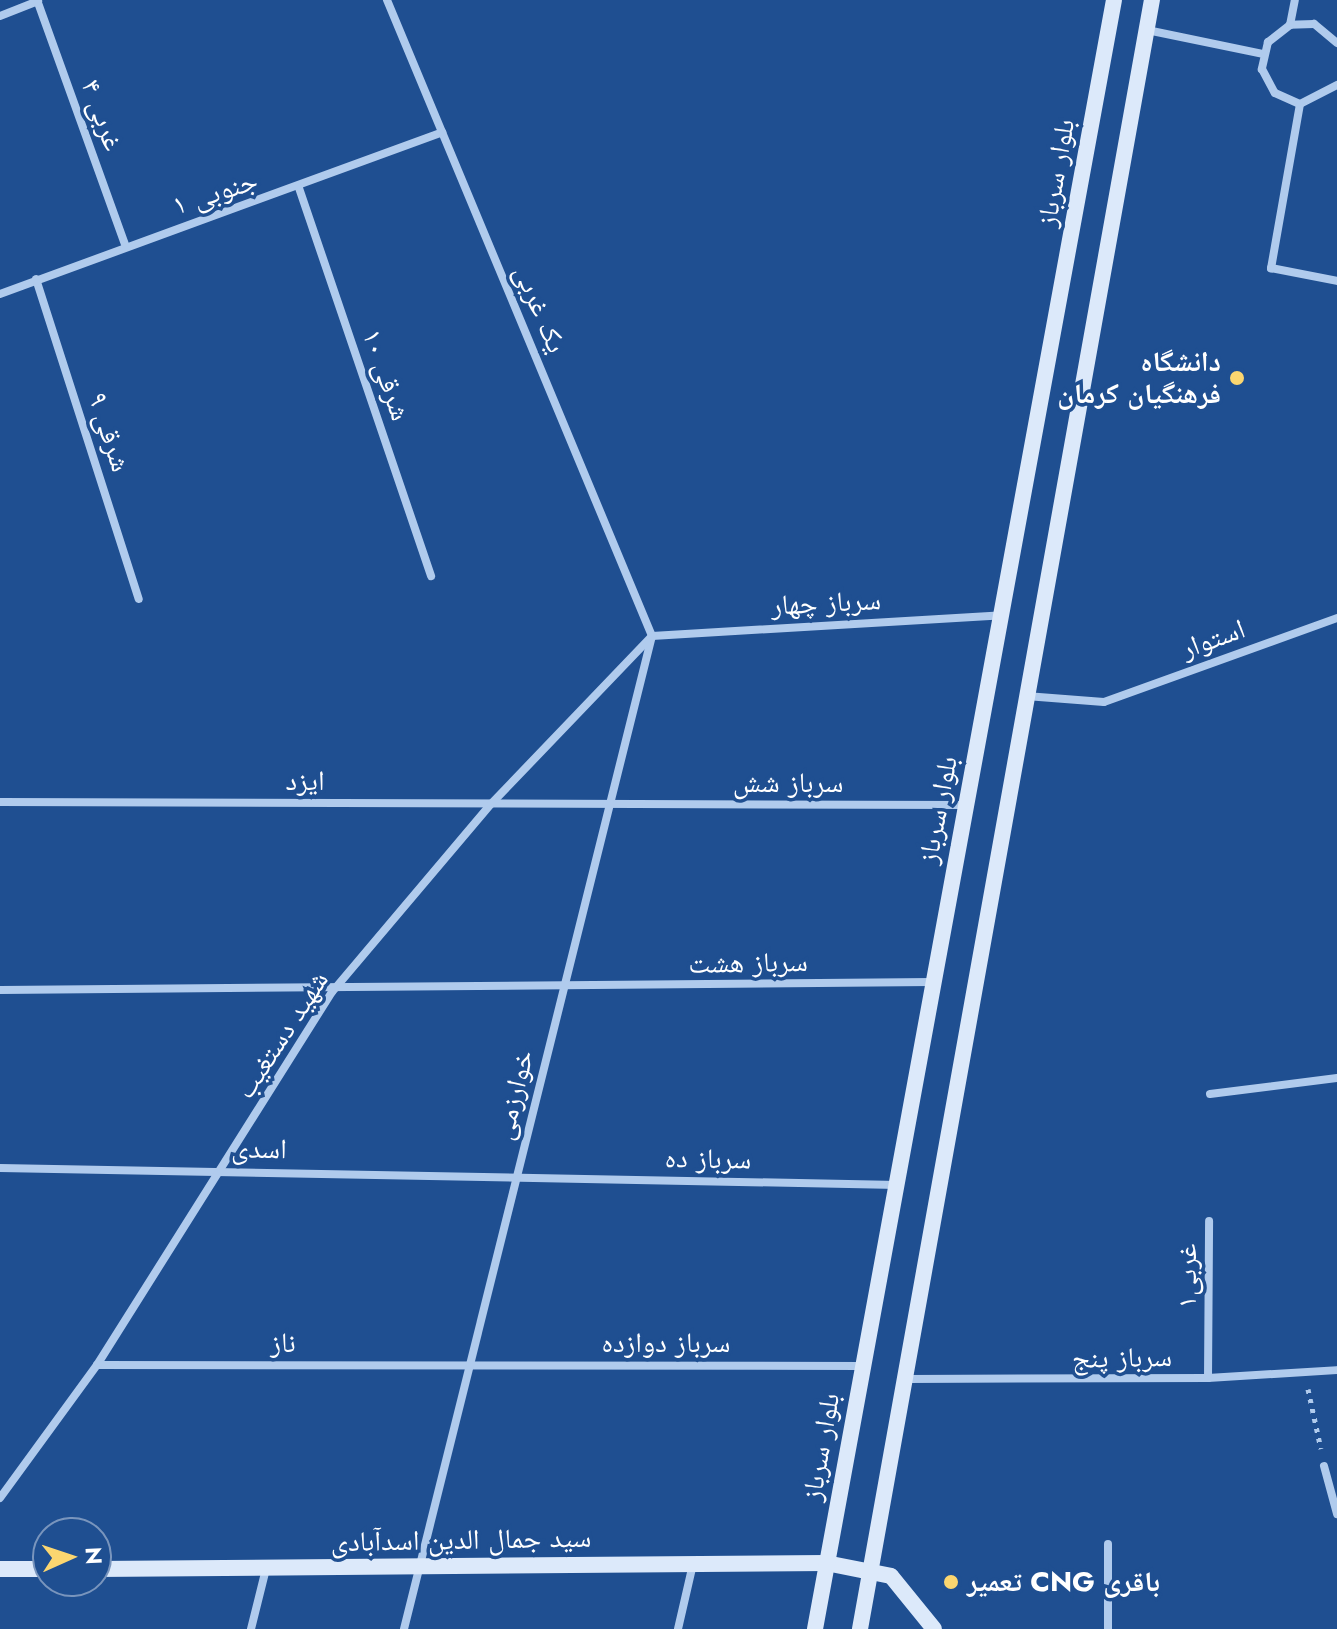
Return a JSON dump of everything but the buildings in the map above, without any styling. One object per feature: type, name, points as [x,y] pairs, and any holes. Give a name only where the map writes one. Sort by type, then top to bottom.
[{"type":"main road","name":"بلوار سرباز","points":[[815,1629],[1114,0]]},
{"type":"main road","points":[[860,1629],[1152,0]]},
{"type":"main road","name":"سید جمال الدین اسدآبادی","points":[[112,1569],[693,1563],[826,1563],[872,1567]]},
{"type":"main road","points":[[872,1567],[891,1576],[934,1629]]},
{"type":"main road","points":[[0,1569],[32,1569]]},
{"type":"street","name":"یک غربی","points":[[387,0],[652,636]]},
{"type":"street","points":[[1263,54],[1290,25],[1295,0]]},
{"type":"street","points":[[0,16],[38,1]]},
{"type":"street","name":"غربی ۴","points":[[38,1],[125,245]]},
{"type":"street","points":[[1290,25],[1314,24],[1337,43]]},
{"type":"street","points":[[1147,30],[1263,54]]},
{"type":"street","points":[[1263,54],[1267,82],[1300,104],[1321,99],[1337,102]]},
{"type":"street","points":[[1321,99],[1337,85]]},
{"type":"street","points":[[1300,104],[1271,268],[1337,281]]},
{"type":"street","name":"جنوبی ۱","points":[[0,294],[125,245],[299,188],[442,132]]},
{"type":"street","name":"شرقی ۱۰","points":[[299,188],[431,576]]},
{"type":"street","name":"شرقی ۹","points":[[36,279],[139,599]]},
{"type":"street","name":"سرباز چهار","points":[[652,636],[1002,615]]},
{"type":"street","name":"استوار","points":[[1025,696],[1104,702],[1337,618]]},
{"type":"street","name":"شهید دستغیب","points":[[0,1498],[97,1365],[223,1170],[332,992],[491,804],[652,636]]},
{"type":"street","name":"خوارزمی","points":[[404,1629],[652,636]]},
{"type":"street","name":"ایزد","points":[[0,802],[610,805]]},
{"type":"street","name":"سرباز شش","points":[[610,805],[965,805]]},
{"type":"street","name":"سرباز هشت","points":[[564,988],[932,982]]},
{"type":"street","points":[[0,990],[332,992],[564,988]]},
{"type":"street","points":[[1210,1094],[1337,1078]]},
{"type":"street","name":"اسدی","points":[[0,1168],[516,1177]]},
{"type":"street","name":"سرباز ده","points":[[516,1177],[898,1185]]},
{"type":"street","name":"غربی۱","points":[[1208,1378],[1209,1221]]},
{"type":"street","name":"ناز","points":[[97,1365],[469,1365]]},
{"type":"street","name":"سرباز دوازده","points":[[469,1365],[862,1366]]},
{"type":"street","name":"سرباز پنج","points":[[907,1379],[1208,1378],[1305,1375],[1337,1370]]},
{"type":"street","points":[[1324,1466],[1337,1514]]},
{"type":"street","points":[[1108,1544],[1108,1629]]},
{"type":"street","points":[[678,1629],[693,1563]]},
{"type":"street","points":[[251,1629],[266,1569]]},
{"type":"path","points":[[1305,1375],[1324,1466]]},
{"type":"place","name":"دانشگاه فرهنگیان کرمان","points":[[1237,378]]},
{"type":"place","name":"تعمیر CNG باقری","points":[[951,1582]]}]
